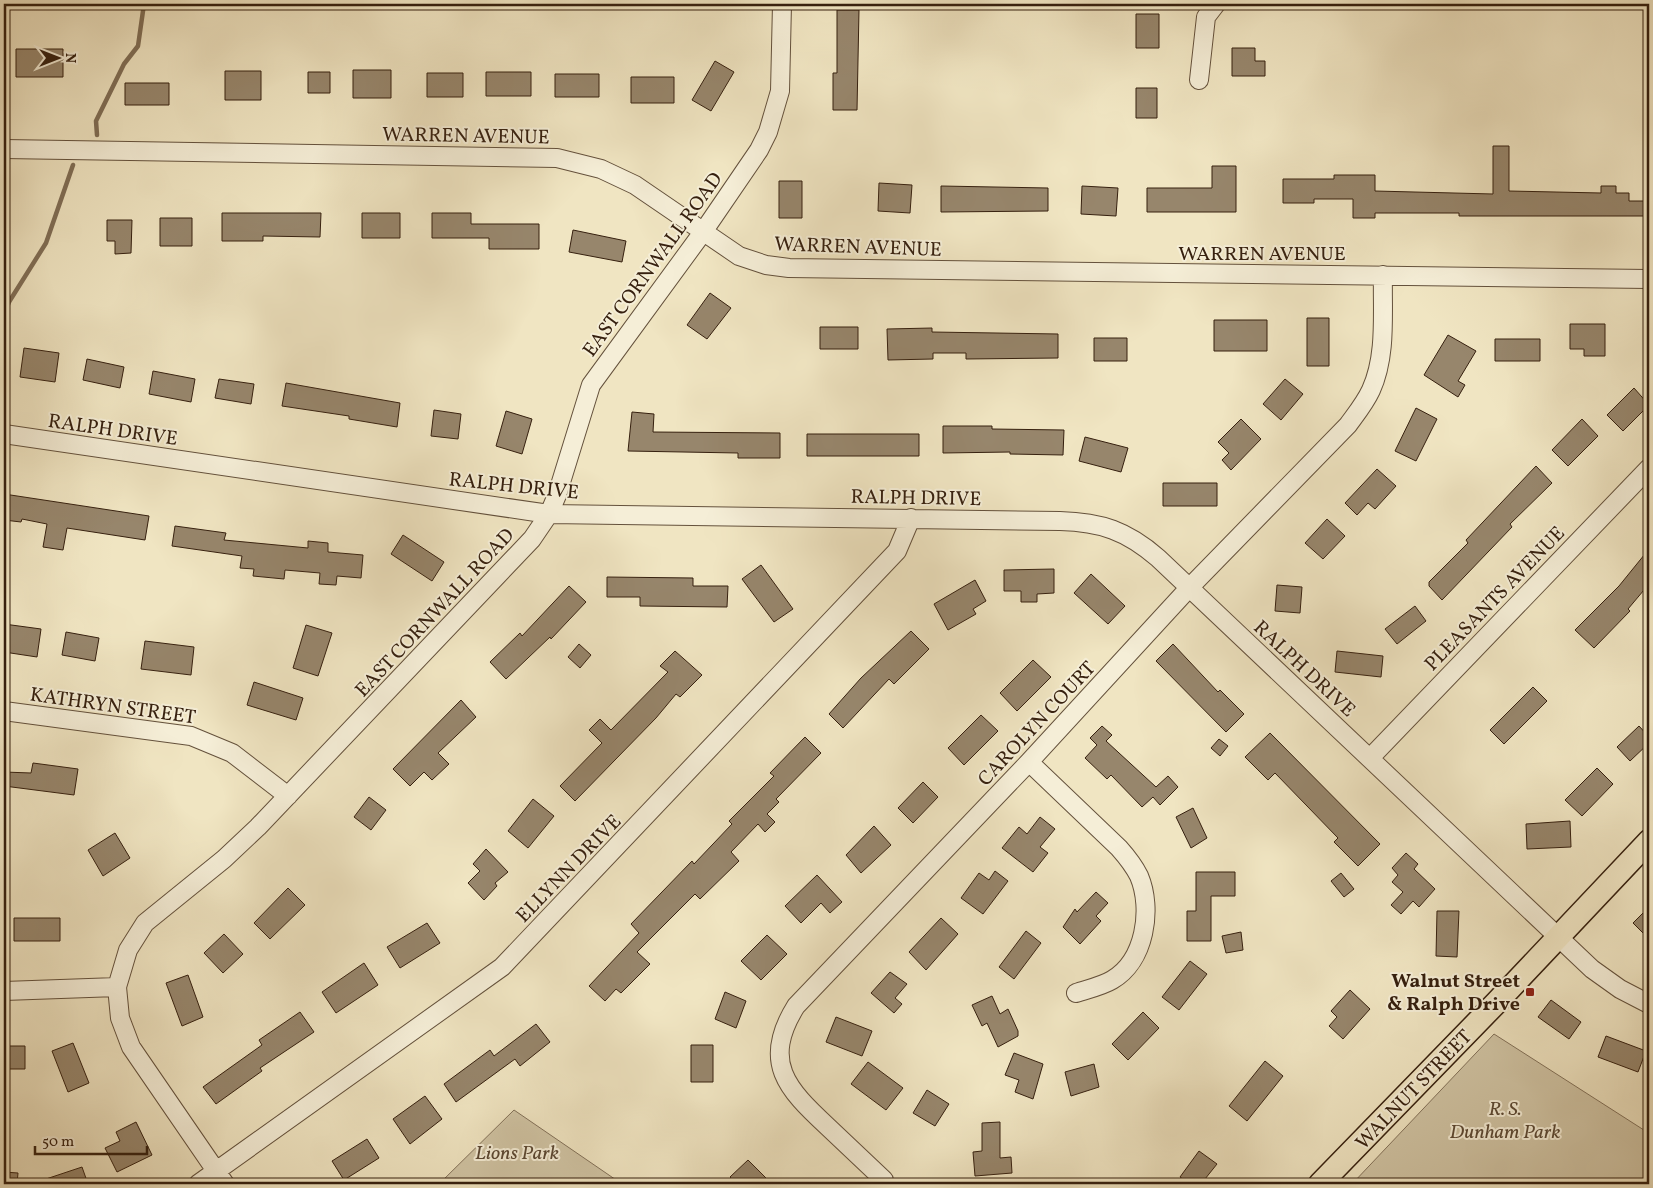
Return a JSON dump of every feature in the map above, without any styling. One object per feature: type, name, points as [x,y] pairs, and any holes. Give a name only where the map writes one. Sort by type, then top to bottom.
[{"type":"main road","name":"WALNUT STREET","points":[[1320,1184],[1496,1003],[1649,841]]},
{"type":"street","name":"EAST CORNWALL ROAD","points":[[220,1178],[131,1047],[120,1018],[117,987],[128,950],[145,923],[224,859],[288,796],[532,539],[549,514],[592,386],[703,232],[759,150],[773,121],[781,76],[782,4]]},
{"type":"street","points":[[1199,80],[1206,17],[1216,4]]},
{"type":"street","name":"WARREN AVENUE","points":[[4,149],[557,158],[582,163],[619,177],[643,190],[724,247],[752,262],[789,268],[1649,279]]},
{"type":"street","name":"CAROLYN COURT","points":[[884,1180],[791,1091],[781,1063],[783,1032],[796,1006],[1029,762],[1189,588],[1348,425],[1362,407],[1377,374],[1380,354],[1382,276]]},
{"type":"street","name":"RALPH DRIVE","points":[[4,434],[549,514],[1060,521],[1097,524],[1114,529],[1144,546],[1370,758],[1557,938],[1592,969],[1620,989],[1649,1004]]},
{"type":"street","name":"PLEASANTS AVENUE","points":[[1370,758],[1649,468]]},
{"type":"street","name":"ELLYNN DRIVE","points":[[198,1184],[220,1178],[502,967],[897,551],[910,518]]},
{"type":"street","name":"KATHRYN STREET","points":[[4,711],[191,736],[232,753],[288,796]]},
{"type":"street","points":[[1029,762],[1119,848],[1132,863],[1144,892],[1146,921],[1140,945],[1133,959],[1112,980],[1076,994]]},
{"type":"street","points":[[4,991],[117,987]]},
{"type":"green space","name":"R. S. Dunham Park","points":[[1494,1034],[1647,1132],[1647,1184],[1352,1184]]},
{"type":"green space","name":"Lions Park","points":[[514,1110],[622,1184],[439,1184]]},
{"type":"building","points":[[837,10],[859,10],[857,110],[833,110],[833,73],[837,73]]},
{"type":"building","points":[[1136,14],[1159,14],[1159,48],[1136,48]]},
{"type":"building","points":[[1232,48],[1255,48],[1255,61],[1265,61],[1265,76],[1232,76]]},
{"type":"building","points":[[16,49],[63,49],[63,77],[16,77]]},
{"type":"building","points":[[715,61],[734,72],[711,111],[692,100]]},
{"type":"building","points":[[353,70],[391,70],[391,98],[353,98]]},
{"type":"building","points":[[225,71],[261,71],[261,100],[225,100]]},
{"type":"building","points":[[308,72],[330,72],[330,93],[308,93]]},
{"type":"building","points":[[486,72],[531,72],[531,96],[486,96]]},
{"type":"building","points":[[427,73],[463,73],[463,97],[427,97]]},
{"type":"building","points":[[555,74],[599,74],[599,97],[555,97]]},
{"type":"building","points":[[631,77],[674,77],[674,103],[631,103]]},
{"type":"building","points":[[125,83],[169,83],[169,105],[125,105]]},
{"type":"building","points":[[1136,88],[1157,88],[1157,118],[1136,118]]},
{"type":"building","points":[[1493,146],[1509,146],[1509,191],[1601,193],[1601,186],[1616,186],[1616,193],[1629,193],[1629,201],[1649,201],[1649,216],[1459,216],[1459,213],[1375,213],[1375,218],[1353,218],[1353,199],[1314,199],[1314,203],[1283,203],[1283,179],[1334,179],[1334,175],[1375,175],[1375,191],[1493,194]]},
{"type":"building","points":[[1212,166],[1236,166],[1236,212],[1147,212],[1147,188],[1212,188]]},
{"type":"building","points":[[779,181],[802,181],[802,218],[779,218]]},
{"type":"building","points":[[879,183],[912,185],[910,213],[878,211]]},
{"type":"building","points":[[941,186],[1048,188],[1048,211],[941,212]]},
{"type":"building","points":[[1082,186],[1118,188],[1116,216],[1081,214]]},
{"type":"building","points":[[222,213],[321,213],[320,237],[263,236],[263,241],[222,241]]},
{"type":"building","points":[[362,213],[400,213],[400,238],[362,238]]},
{"type":"building","points":[[432,213],[471,213],[471,224],[539,224],[539,249],[489,249],[489,238],[432,238]]},
{"type":"building","points":[[160,218],[192,218],[192,246],[160,246]]},
{"type":"building","points":[[107,220],[132,220],[131,253],[115,254],[115,241],[107,241]]},
{"type":"building","points":[[573,230],[626,241],[622,262],[569,252]]},
{"type":"building","points":[[710,293],[731,308],[707,339],[687,325]]},
{"type":"building","points":[[1307,318],[1329,318],[1329,366],[1307,366]]},
{"type":"building","points":[[1214,320],[1267,320],[1267,351],[1214,351]]},
{"type":"building","points":[[1570,324],[1605,324],[1605,356],[1584,356],[1584,349],[1570,349]]},
{"type":"building","points":[[820,327],[858,327],[858,349],[820,349]]},
{"type":"building","points":[[932,328],[932,332],[1058,334],[1058,358],[966,359],[966,353],[933,353],[933,359],[888,360],[887,329]]},
{"type":"building","points":[[1448,335],[1476,351],[1458,381],[1465,385],[1458,397],[1424,375]]},
{"type":"building","points":[[1094,338],[1127,338],[1127,361],[1094,361]]},
{"type":"building","points":[[1495,339],[1540,339],[1540,361],[1495,361]]},
{"type":"building","points":[[24,348],[59,353],[55,382],[20,377]]},
{"type":"building","points":[[87,359],[124,367],[120,388],[83,380]]},
{"type":"building","points":[[153,371],[195,379],[191,402],[149,394]]},
{"type":"building","points":[[219,379],[254,384],[251,404],[215,398]]},
{"type":"building","points":[[1285,379],[1303,394],[1281,420],[1263,404]]},
{"type":"building","points":[[286,383],[400,403],[397,427],[349,419],[349,416],[282,406]]},
{"type":"building","points":[[1634,388],[1649,405],[1623,431],[1607,415]]},
{"type":"building","points":[[1416,408],[1437,419],[1416,461],[1395,451]]},
{"type":"building","points":[[434,410],[461,414],[458,439],[431,436]]},
{"type":"building","points":[[506,411],[532,419],[522,454],[496,446]]},
{"type":"building","points":[[632,412],[654,414],[653,432],[780,433],[780,458],[738,458],[738,453],[628,451]]},
{"type":"building","points":[[1241,419],[1261,439],[1231,470],[1222,460],[1229,453],[1218,442]]},
{"type":"building","points":[[1582,419],[1598,436],[1568,466],[1552,450]]},
{"type":"building","points":[[943,426],[992,426],[992,429],[1064,430],[1063,455],[1010,454],[1010,452],[943,453]]},
{"type":"building","points":[[807,434],[919,434],[919,456],[807,456]]},
{"type":"building","points":[[1085,437],[1128,448],[1121,472],[1079,461]]},
{"type":"building","points":[[1536,466],[1552,483],[1510,524],[1512,527],[1442,600],[1429,586],[1429,582],[1468,543],[1466,540]]},
{"type":"building","points":[[1377,469],[1396,486],[1375,509],[1368,503],[1357,515],[1345,503]]},
{"type":"building","points":[[1163,483],[1217,483],[1217,506],[1163,506]]},
{"type":"building","points":[[4,494],[149,516],[145,540],[67,528],[63,550],[43,547],[47,524],[22,519],[21,522],[4,520]]},
{"type":"building","points":[[1327,519],[1345,536],[1323,559],[1305,543]]},
{"type":"building","points":[[175,526],[226,533],[224,540],[308,548],[308,541],[328,543],[328,552],[363,555],[361,578],[337,576],[336,585],[319,584],[320,573],[285,570],[284,579],[253,576],[254,569],[240,568],[242,556],[172,546]]},
{"type":"building","points":[[403,535],[444,562],[432,581],[391,554]]},
{"type":"building","points":[[1649,549],[1649,584],[1628,609],[1630,611],[1594,648],[1575,630],[1619,586]]},
{"type":"building","points":[[761,565],[793,609],[774,622],[742,579]]},
{"type":"building","points":[[1054,569],[1054,593],[1037,594],[1037,602],[1021,602],[1021,591],[1004,591],[1004,570]]},
{"type":"building","points":[[1091,574],[1125,606],[1108,624],[1074,593]]},
{"type":"building","points":[[607,577],[693,578],[693,586],[728,586],[727,607],[640,606],[640,597],[607,597]]},
{"type":"building","points":[[975,580],[986,601],[973,609],[976,614],[948,630],[934,604]]},
{"type":"building","points":[[1277,585],[1302,587],[1300,613],[1275,611]]},
{"type":"building","points":[[569,586],[586,602],[551,639],[550,637],[506,679],[490,662],[520,633],[522,636]]},
{"type":"building","points":[[1415,606],[1426,621],[1397,644],[1385,629]]},
{"type":"building","points":[[4,624],[41,629],[37,657],[4,652]]},
{"type":"building","points":[[306,625],[332,633],[318,676],[293,668]]},
{"type":"building","points":[[911,631],[929,649],[894,684],[889,679],[843,728],[829,714],[861,678]]},
{"type":"building","points":[[66,632],[99,638],[95,661],[62,655]]},
{"type":"building","points":[[145,641],[194,647],[191,675],[141,669]]},
{"type":"building","points":[[579,644],[591,655],[580,668],[568,657]]},
{"type":"building","points":[[1173,644],[1218,692],[1220,690],[1244,714],[1226,732],[1156,661]]},
{"type":"building","points":[[675,651],[702,675],[680,697],[676,694],[656,718],[575,801],[560,786],[602,743],[589,730],[600,719],[611,730],[668,672],[660,666]]},
{"type":"building","points":[[1337,651],[1383,656],[1381,677],[1335,672]]},
{"type":"building","points":[[1033,660],[1051,677],[1017,711],[1000,693]]},
{"type":"building","points":[[254,682],[303,698],[296,720],[247,705]]},
{"type":"building","points":[[1533,687],[1547,701],[1504,744],[1490,730]]},
{"type":"building","points":[[461,700],[476,717],[438,753],[449,764],[432,780],[424,772],[410,786],[393,769]]},
{"type":"building","points":[[981,715],[998,731],[964,765],[948,748]]},
{"type":"building","points":[[1102,726],[1112,735],[1106,741],[1156,787],[1168,776],[1178,787],[1160,805],[1153,797],[1142,807],[1111,775],[1107,779],[1085,758],[1097,745],[1090,738]]},
{"type":"building","points":[[1639,726],[1649,737],[1649,743],[1630,761],[1617,747]]},
{"type":"building","points":[[1270,733],[1380,844],[1358,866],[1334,842],[1338,838],[1275,773],[1268,780],[1245,757]]},
{"type":"building","points":[[805,737],[821,753],[776,799],[779,802],[767,814],[775,822],[765,832],[758,824],[731,852],[739,861],[700,899],[695,894],[637,952],[650,964],[621,993],[616,989],[605,1001],[589,986],[639,933],[631,924],[692,861],[694,864],[732,824],[729,821],[774,776],[770,773]]},
{"type":"building","points":[[1219,739],[1228,746],[1220,756],[1211,748]]},
{"type":"building","points":[[33,763],[78,769],[74,795],[4,786],[4,772],[31,773]]},
{"type":"building","points":[[1597,768],[1613,784],[1582,816],[1565,800]]},
{"type":"building","points":[[923,782],[938,797],[913,823],[898,808]]},
{"type":"building","points":[[369,797],[386,810],[371,830],[354,817]]},
{"type":"building","points":[[533,799],[554,816],[528,848],[508,831]]},
{"type":"building","points":[[1193,808],[1207,838],[1191,848],[1176,817]]},
{"type":"building","points":[[1040,817],[1055,829],[1040,847],[1048,853],[1033,872],[1002,848],[1019,827],[1027,834]]},
{"type":"building","points":[[1570,821],[1571,847],[1527,849],[1526,824]]},
{"type":"building","points":[[874,826],[891,845],[861,873],[846,855]]},
{"type":"building","points":[[115,833],[130,858],[103,876],[88,850]]},
{"type":"building","points":[[486,849],[508,872],[495,883],[497,886],[484,900],[468,883],[480,871],[473,864]]},
{"type":"building","points":[[1406,853],[1418,864],[1414,869],[1435,889],[1419,907],[1413,901],[1401,914],[1391,905],[1403,892],[1392,882],[1398,875],[1392,868]]},
{"type":"building","points":[[995,871],[1008,881],[983,914],[961,898],[979,873],[989,880]]},
{"type":"building","points":[[1196,872],[1235,872],[1235,896],[1211,896],[1211,941],[1187,941],[1187,911],[1196,911]]},
{"type":"building","points":[[1341,873],[1354,889],[1344,897],[1331,881]]},
{"type":"building","points":[[817,875],[842,902],[830,913],[821,903],[801,923],[785,906]]},
{"type":"building","points":[[288,888],[305,905],[270,939],[254,923]]},
{"type":"building","points":[[1096,892],[1108,903],[1096,916],[1101,921],[1080,944],[1063,927],[1075,909],[1077,912]]},
{"type":"building","points":[[1649,907],[1649,939],[1633,923]]},
{"type":"building","points":[[1437,911],[1459,911],[1457,957],[1436,956]]},
{"type":"building","points":[[14,918],[60,918],[60,941],[14,941]]},
{"type":"building","points":[[941,918],[958,934],[926,970],[909,952]]},
{"type":"building","points":[[427,923],[440,943],[400,968],[387,947]]},
{"type":"building","points":[[1026,931],[1041,943],[1014,979],[999,967]]},
{"type":"building","points":[[1241,932],[1243,950],[1226,953],[1222,936]]},
{"type":"building","points":[[224,934],[243,954],[223,973],[204,953]]},
{"type":"building","points":[[767,935],[787,954],[761,980],[741,961]]},
{"type":"building","points":[[1190,961],[1207,974],[1179,1010],[1162,997]]},
{"type":"building","points":[[364,963],[378,985],[336,1013],[322,992]]},
{"type":"building","points":[[890,972],[907,984],[895,998],[902,1004],[894,1013],[871,993]]},
{"type":"building","points":[[188,975],[203,1017],[182,1026],[166,983]]},
{"type":"building","points":[[1350,990],[1370,1009],[1343,1039],[1329,1026],[1337,1017],[1331,1011]]},
{"type":"building","points":[[725,992],[746,1001],[736,1028],[715,1019]]},
{"type":"building","points":[[992,996],[1000,1014],[1008,1009],[1018,1031],[1018,1036],[998,1047],[987,1023],[982,1026],[972,1005]]},
{"type":"building","points":[[1551,1000],[1581,1022],[1569,1039],[1538,1017]]},
{"type":"building","points":[[300,1012],[314,1032],[260,1068],[262,1071],[216,1104],[203,1087],[262,1045],[259,1040]]},
{"type":"building","points":[[1143,1012],[1159,1028],[1128,1060],[1112,1044]]},
{"type":"building","points":[[836,1017],[872,1031],[862,1056],[826,1042]]},
{"type":"building","points":[[536,1024],[550,1042],[520,1066],[515,1059],[456,1102],[444,1084],[490,1050],[494,1056]]},
{"type":"building","points":[[1606,1036],[1646,1051],[1638,1072],[1598,1057]]},
{"type":"building","points":[[73,1043],[89,1083],[68,1092],[52,1051]]},
{"type":"building","points":[[691,1045],[713,1045],[713,1082],[691,1082]]},
{"type":"building","points":[[4,1046],[25,1046],[25,1069],[4,1069]]},
{"type":"building","points":[[1014,1053],[1043,1064],[1033,1099],[1015,1092],[1019,1080],[1005,1075]]},
{"type":"building","points":[[1265,1061],[1283,1076],[1247,1121],[1229,1106]]},
{"type":"building","points":[[868,1062],[903,1088],[886,1110],[851,1084]]},
{"type":"building","points":[[1094,1064],[1099,1087],[1071,1096],[1065,1072]]},
{"type":"building","points":[[927,1090],[949,1104],[935,1126],[913,1113]]},
{"type":"building","points":[[425,1096],[442,1119],[410,1144],[393,1119]]},
{"type":"building","points":[[136,1122],[152,1155],[117,1172],[105,1148],[120,1141],[116,1132]]},
{"type":"building","points":[[1000,1122],[1000,1158],[1011,1157],[1012,1173],[975,1176],[973,1152],[982,1151],[982,1123]]},
{"type":"building","points":[[367,1139],[379,1158],[344,1180],[332,1161]]},
{"type":"building","points":[[1199,1151],[1217,1164],[1201,1184],[1190,1184],[1180,1177]]},
{"type":"building","points":[[748,1160],[772,1184],[737,1184],[730,1177]]},
{"type":"building","points":[[82,1167],[88,1184],[38,1184],[37,1182]]},
{"type":"building","points":[[4,1172],[18,1173],[17,1184],[4,1184]]},
{"type":"waterway","points":[[97,135],[96,121],[124,64],[138,46],[144,4]]},
{"type":"waterway","points":[[4,315],[9,302],[46,243],[73,165]]},
{"type":"place","name":"Walnut Street & Ralph Drive","points":[[1530,992]]}]
